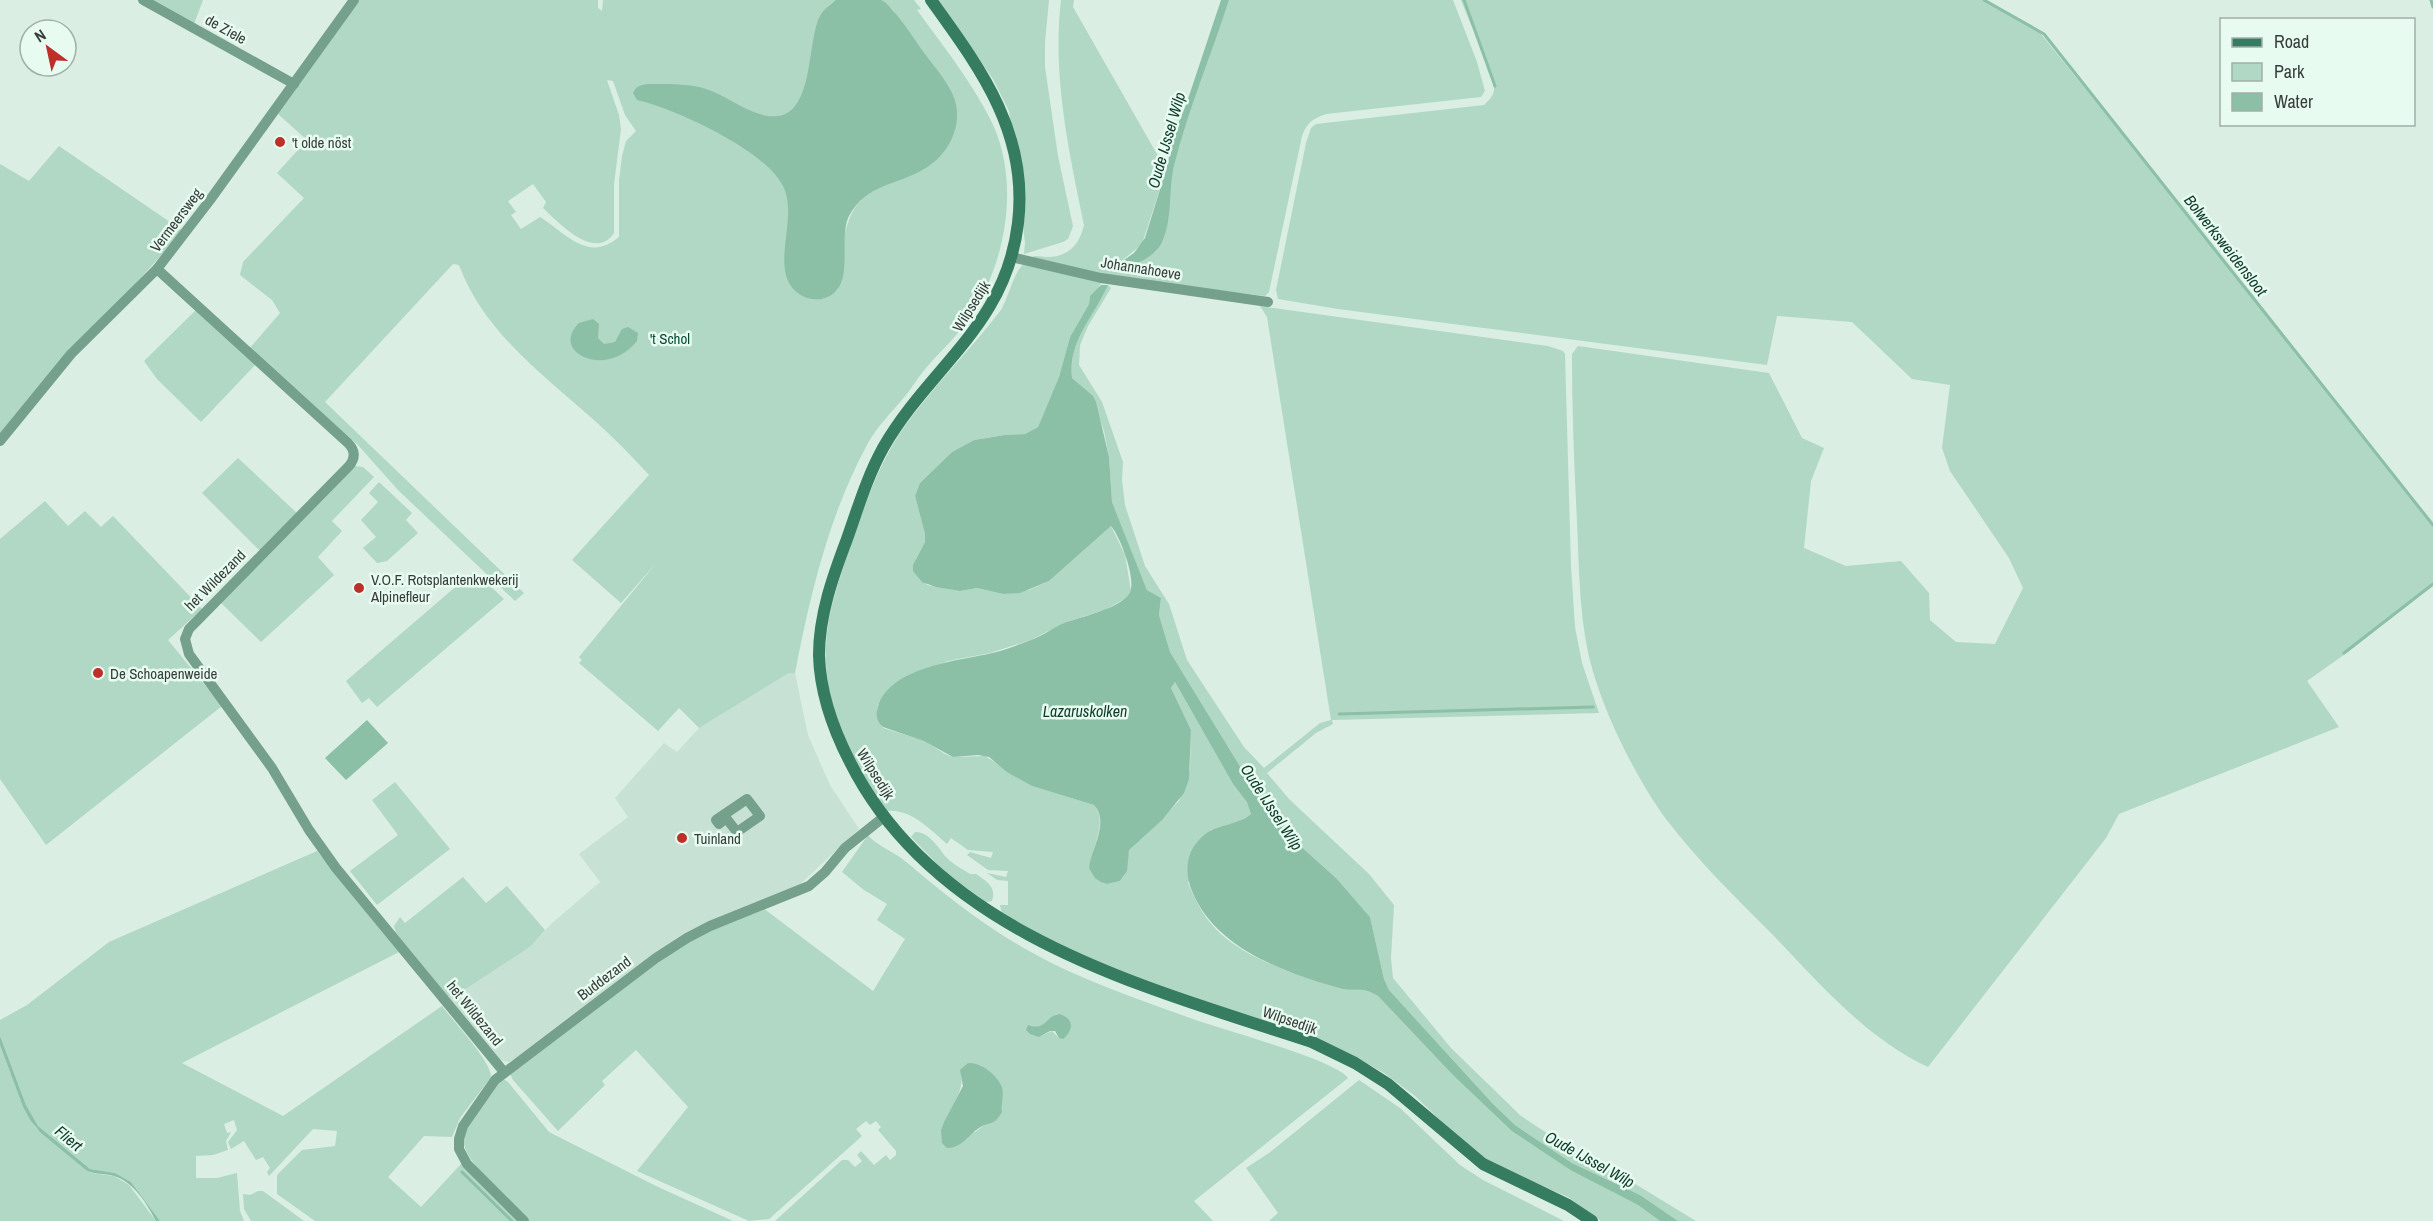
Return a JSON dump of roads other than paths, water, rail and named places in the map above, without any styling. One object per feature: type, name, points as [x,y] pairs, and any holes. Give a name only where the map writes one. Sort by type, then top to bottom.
[{"type":"main road","name":"Wilpsedijk","points":[[931,0],[988,82],[1000,107],[1012,138],[1015,154],[1019,222],[1011,258],[998,294],[980,325],[900,421],[883,449],[860,500],[823,618],[819,656],[822,682],[838,738],[859,779],[885,816],[919,854],[952,884],[1034,938],[1135,984],[1312,1042],[1340,1055],[1388,1084],[1483,1164],[1568,1204],[1592,1221]]},
{"type":"street","name":"de Ziele","points":[[143,0],[294,84]]},
{"type":"street","name":"Vermeersweg","points":[[0,441],[71,354],[157,269],[354,0]]},
{"type":"street","name":"Johannahoeve","points":[[1011,258],[1101,278],[1268,302]]},
{"type":"street","name":"het Wildezand","points":[[157,269],[348,443],[354,452],[349,466],[189,629],[185,639],[189,654],[272,768],[309,830],[336,868],[504,1072]]},
{"type":"street","name":"Buddezand","points":[[524,1221],[467,1164],[459,1149],[463,1126],[488,1090],[504,1072],[656,958],[687,938],[710,926],[809,886],[846,848],[885,816]]},
{"type":"water","points":[[836,0],[881,0],[886,3],[947,83],[953,95],[957,116],[956,127],[947,147],[933,163],[913,175],[873,191],[856,205],[846,226],[841,284],[835,292],[825,298],[814,299],[807,298],[794,289],[787,277],[784,263],[787,200],[783,186],[773,172],[739,145],[718,133],[674,112],[637,100],[633,93],[637,87],[646,84],[688,85],[714,92],[760,114],[778,116],[790,112],[804,89],[820,16]]},
{"type":"water","points":[[1221,0],[1229,0],[1174,166],[1168,224],[1162,242],[1149,257],[1118,273],[1115,272],[1113,268],[1134,253],[1145,238],[1166,170],[1175,131]]},
{"type":"water","name":"Lazaruskolken","points":[[1101,285],[1108,285],[1078,340],[1072,364],[1072,378],[1093,396],[1096,402],[1109,457],[1112,502],[1147,590],[1161,598],[1159,615],[1170,652],[1252,786],[1286,833],[1337,879],[1370,917],[1384,979],[1389,990],[1493,1104],[1516,1126],[1572,1163],[1640,1195],[1678,1221],[1660,1221],[1638,1205],[1572,1171],[1512,1131],[1451,1073],[1378,996],[1367,991],[1339,988],[1274,965],[1234,943],[1217,928],[1203,911],[1189,884],[1187,869],[1190,855],[1207,833],[1251,814],[1247,802],[1233,784],[1175,682],[1171,688],[1191,730],[1189,779],[1184,793],[1162,820],[1129,850],[1127,871],[1120,881],[1107,884],[1095,878],[1089,868],[1100,827],[1100,819],[1094,805],[1032,786],[1007,772],[989,757],[978,755],[953,757],[924,741],[883,727],[879,723],[877,710],[885,694],[895,683],[909,675],[925,668],[993,653],[1021,644],[1064,623],[1117,604],[1129,594],[1130,570],[1123,549],[1111,526],[1049,581],[1020,593],[1003,594],[977,588],[960,591],[936,587],[922,582],[913,571],[913,565],[925,542],[915,496],[920,483],[952,452],[974,440],[1025,434],[1038,427],[1059,377],[1070,337],[1089,304],[1090,296]]},
{"type":"water","points":[[593,319],[599,324],[598,338],[604,344],[615,342],[622,329],[628,327],[638,333],[637,341],[624,353],[611,359],[585,358],[576,352],[571,344],[572,334],[579,323]]},
{"type":"water","points":[[367,720],[388,743],[346,780],[325,758]]},
{"type":"water","points":[[1059,1014],[1068,1018],[1071,1025],[1067,1036],[1063,1039],[1059,1038],[1055,1031],[1039,1037],[1026,1030],[1028,1025],[1042,1025]]},
{"type":"water","points":[[0,1036],[26,1105],[38,1126],[90,1169],[115,1173],[131,1182],[160,1221],[156,1221],[144,1201],[128,1183],[114,1176],[86,1170],[40,1132],[23,1107],[0,1045]]},
{"type":"water","points":[[968,1063],[983,1067],[1000,1082],[1003,1090],[1002,1112],[993,1122],[979,1128],[961,1144],[947,1148],[942,1143],[941,1130],[963,1086],[960,1070]]},
{"type":"waterway","points":[[1464,0],[1495,86]]},
{"type":"waterway","name":"Bolwerksweidensloot","points":[[1984,0],[2044,34],[2433,525]]},
{"type":"waterway","points":[[2431,0],[2433,7]]},
{"type":"waterway","points":[[2344,653],[2433,584]]},
{"type":"waterway","points":[[1339,714],[1593,707]]},
{"type":"waterway","points":[[462,1172],[512,1221]]},
{"type":"place","name":"'t olde nöst","points":[[280,142]]},
{"type":"place","name":"V.O.F. Rotsplantenkwekerij Alpinefleur","points":[[359,588]]},
{"type":"place","name":"De Schoapenweide","points":[[98,673]]},
{"type":"place","name":"Tuinland","points":[[682,838]]},
{"type":"water label","name":"Oude IJssel Wilp","points":[[1166,140]]},
{"type":"water label","name":"Oude IJssel Wilp","points":[[1272,807]]},
{"type":"water label","name":"Fliert","points":[[69,1138]]},
{"type":"water label","name":"Oude IJssel Wilp","points":[[1590,1159]]},
{"type":"park label","name":"'t Schol","points":[[670,338]]}]
